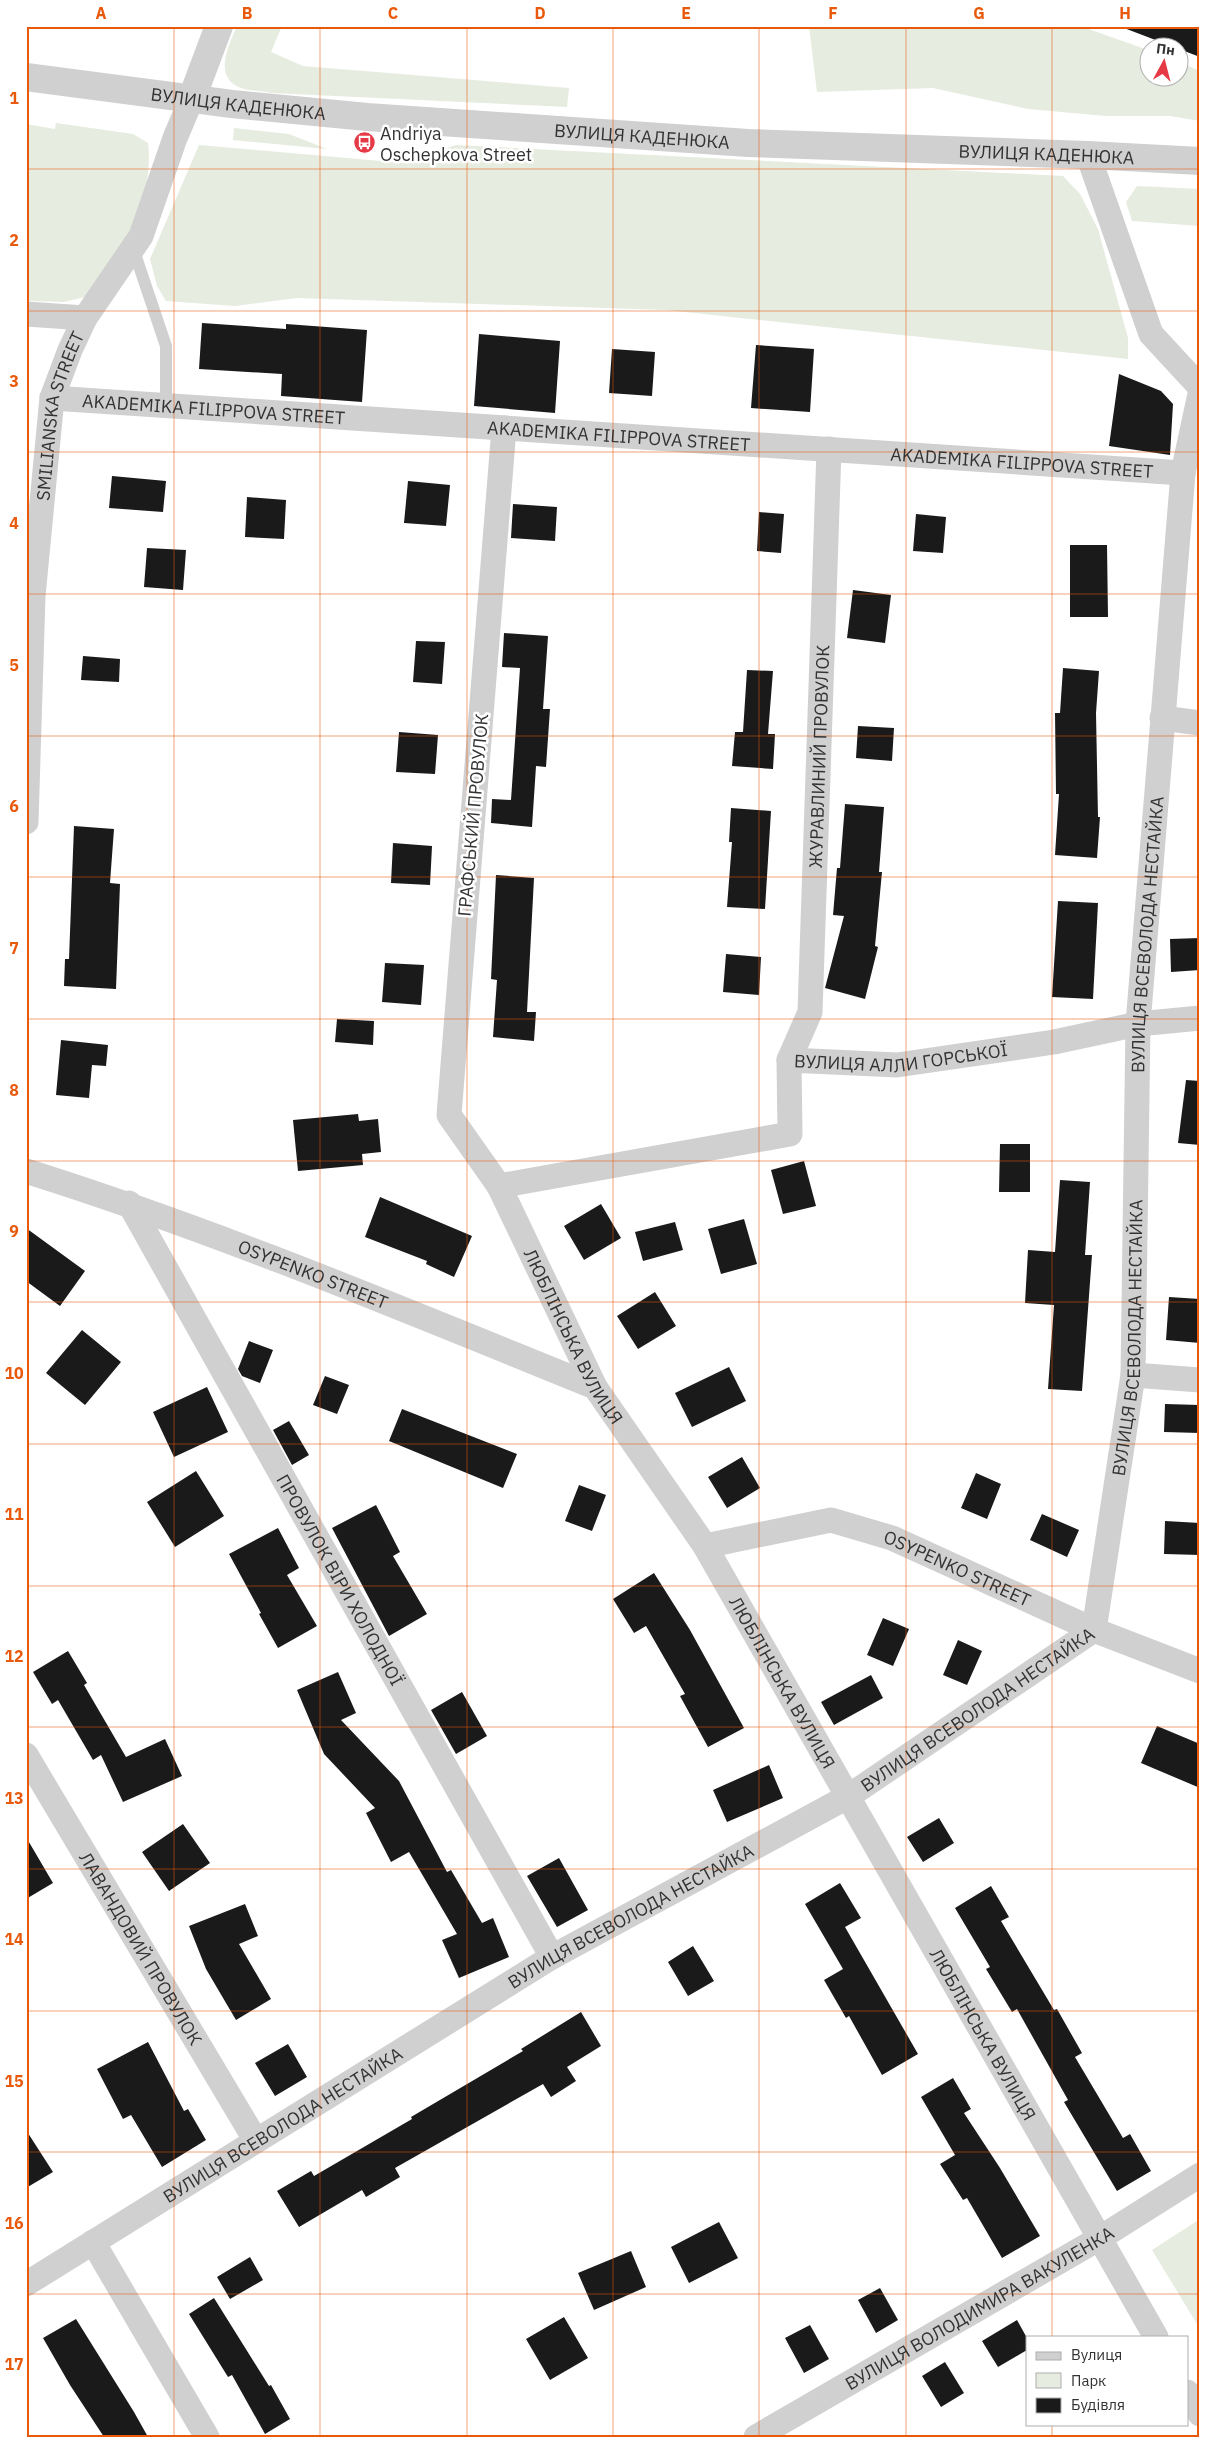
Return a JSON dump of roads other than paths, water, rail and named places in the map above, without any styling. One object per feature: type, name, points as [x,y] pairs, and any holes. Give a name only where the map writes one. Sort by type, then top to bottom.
[{"type":"street","points":[[192,98],[219,26]]},
{"type":"street","name":"ВУЛИЦЯ КАДЕНЮКА","points":[[26,77],[192,98],[367,117],[748,143],[1088,154],[1200,161]]},
{"type":"street","name":"SMILIANSKA STREET","points":[[26,822],[30,596],[52,398],[70,350],[85,318],[141,236],[175,138],[192,98]]},
{"type":"street","points":[[1088,154],[1151,334],[1200,387]]},
{"type":"street","points":[[26,314],[85,318]]},
{"type":"street","name":"ВУЛИЦЯ ВСЕВОЛОДА НЕСТАЙКА","points":[[26,2284],[552,1957],[849,1796],[1094,1630],[1133,1375],[1138,1024],[1183,473],[1200,394]]},
{"type":"street","name":"AKADEMIKA FILIPPOVA STREET","points":[[52,398],[1183,473]]},
{"type":"street","name":"ГРАФСЬКИЙ ПРОВУЛОК","points":[[499,1186],[449,1115],[504,428]]},
{"type":"street","name":"ЖУРАВЛИНИЙ ПРОВУЛОК","points":[[789,1060],[810,1012],[829,450]]},
{"type":"street","points":[[1162,718],[1200,723]]},
{"type":"street","name":"ВУЛИЦЯ АЛЛИ ГОРСЬКОЇ","points":[[499,1186],[790,1134],[789,1060],[898,1065],[1054,1042],[1138,1024],[1200,1018]]},
{"type":"street","name":"OSYPENKO STREET","points":[[26,1171],[129,1203],[237,1243],[595,1387]]},
{"type":"street","name":"ЛЮБЛІНСЬКА ВУЛИЦЯ","points":[[499,1186],[595,1387],[704,1546],[849,1796],[1155,2336]]},
{"type":"street","name":"ПРОВУЛОК ВІРИ ХОЛОДНОЇ","points":[[129,1203],[552,1957]]},
{"type":"street","points":[[1133,1375],[1200,1380]]},
{"type":"street","name":"OSYPENKO STREET","points":[[704,1546],[831,1520],[892,1538],[1094,1630],[1200,1671]]},
{"type":"street","name":"ЛАВАНДОВИЙ ПРОВУЛОК","points":[[26,1755],[256,2141]]},
{"type":"street","name":"ВУЛИЦЯ ВОЛОДИМИРА ВАКУЛЕНКА","points":[[756,2437],[1100,2238],[1200,2176]]},
{"type":"street","points":[[93,2242],[207,2437]]},
{"type":"street","points":[[1188,2394],[1200,2414]]},
{"type":"lane","points":[[134,248],[166,346],[166,406]]},
{"type":"place","name":"Andriya Oschepkova Street","points":[[364,143]]}]
